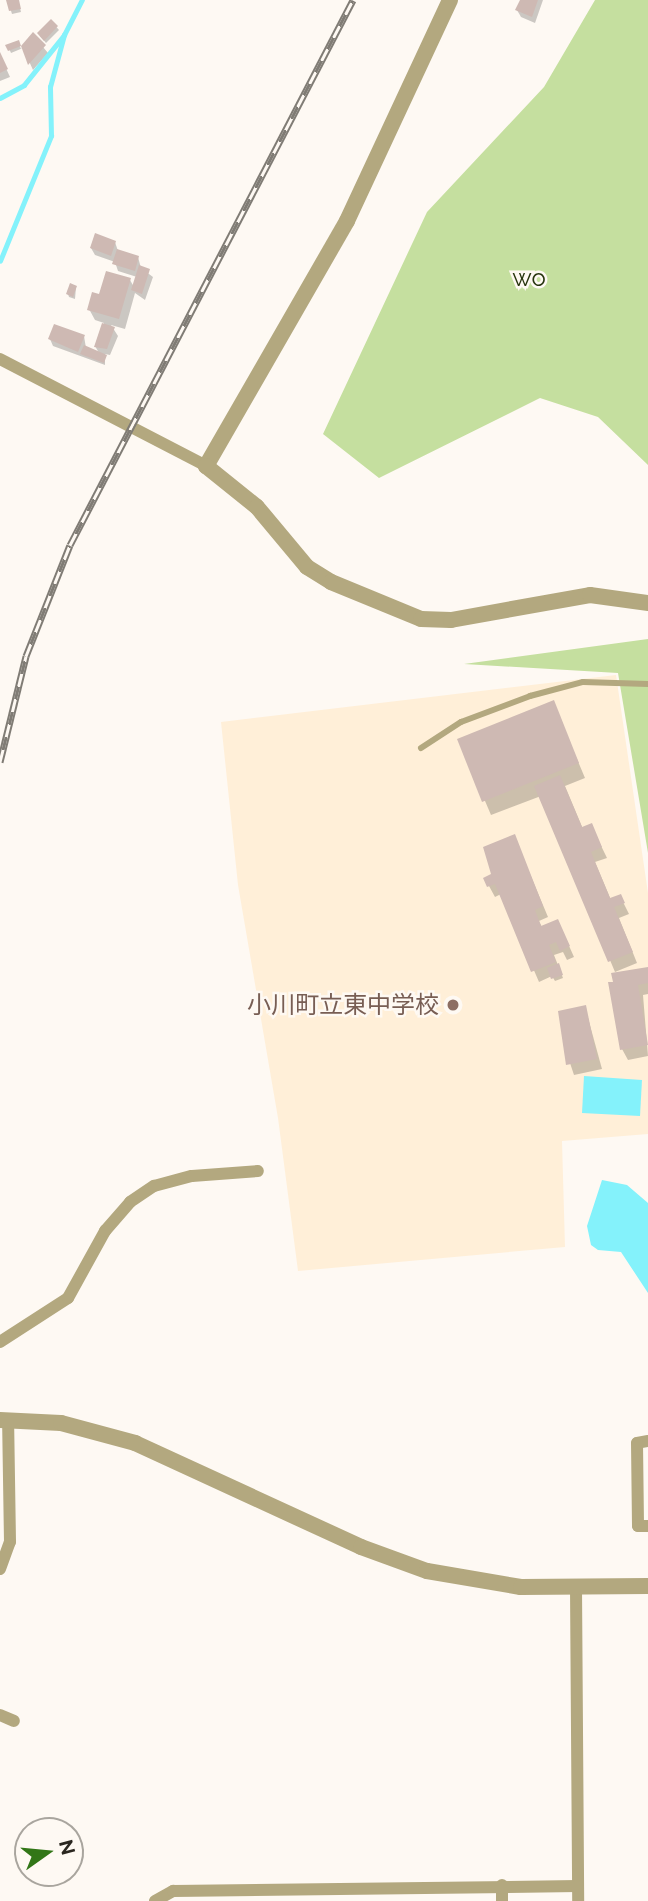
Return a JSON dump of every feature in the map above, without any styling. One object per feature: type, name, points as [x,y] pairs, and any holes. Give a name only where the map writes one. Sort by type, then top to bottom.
[{"type":"street","points":[[206,466],[347,221],[450,0]]},
{"type":"street","points":[[0,359],[206,466],[257,507],[307,566],[331,582],[421,619],[451,620],[590,595],[648,603]]},
{"type":"street","points":[[0,1342],[68,1298],[105,1231],[146,1191],[192,1176],[258,1171]]},
{"type":"street","points":[[0,1569],[10,1542],[4,1420],[70,1425],[135,1443],[369,1550],[427,1571],[489,1584],[648,1586]]},
{"type":"street","points":[[648,1441],[637,1443],[638,1526],[648,1526]]},
{"type":"street","points":[[576,1587],[578,1901]]},
{"type":"street","points":[[0,1715],[14,1721]]},
{"type":"street","points":[[502,1885],[502,1901]]},
{"type":"street","points":[[155,1901],[173,1891],[205,1896],[355,1895],[428,1887],[578,1886]]},
{"type":"street","points":[[428,1887],[428,1901]]},
{"type":"lane","points":[[421,748],[461,722],[530,696],[583,682],[648,684]]},
{"type":"shaded area","name":"小川町立東中学校","points":[[616,675],[648,893],[648,1134],[562,1141],[565,1247],[298,1271],[278,1118],[238,885],[221,722]]},
{"type":"green space","name":"wo","points":[[595,0],[648,0],[648,465],[598,417],[540,398],[379,478],[323,434],[427,212],[544,87]]},
{"type":"green space","points":[[648,639],[648,853],[618,673],[464,664]]},
{"type":"water","points":[[584,1076],[642,1080],[640,1116],[582,1113]]},
{"type":"water","points":[[602,1180],[627,1185],[648,1203],[648,1293],[621,1252],[598,1250],[591,1245],[587,1226]]},
{"type":"building","points":[[6,0],[19,0],[21,9],[9,11]]},
{"type":"building","points":[[520,0],[538,0],[532,17],[515,10]]},
{"type":"building","points":[[51,19],[58,26],[44,41],[37,33]]},
{"type":"building","points":[[33,32],[46,45],[28,65],[21,46]]},
{"type":"building","points":[[19,40],[21,46],[8,51],[5,45]]},
{"type":"building","points":[[0,52],[8,69],[0,73]]},
{"type":"building","points":[[95,233],[116,241],[111,256],[90,248]]},
{"type":"building","points":[[117,249],[139,256],[135,271],[112,264]]},
{"type":"building","points":[[139,265],[150,269],[142,294],[131,290]]},
{"type":"building","points":[[106,271],[131,278],[119,319],[87,310],[92,292],[99,294]]},
{"type":"building","points":[[70,283],[77,286],[73,297],[66,294]]},
{"type":"building","points":[[102,323],[115,327],[107,349],[94,347]]},
{"type":"building","points":[[54,324],[85,335],[78,352],[48,339]]},
{"type":"building","points":[[84,345],[107,355],[104,363],[80,354]]},
{"type":"building","points":[[554,700],[579,763],[482,802],[457,739]]},
{"type":"building","points":[[560,775],[582,827],[592,823],[602,847],[591,852],[610,898],[621,894],[625,903],[614,907],[633,952],[608,962],[534,786]]},
{"type":"building","points":[[515,834],[543,906],[535,910],[541,926],[558,919],[570,946],[560,951],[556,942],[549,945],[556,962],[531,972],[495,884],[487,887],[483,878],[491,874],[483,847]]},
{"type":"building","points":[[559,963],[563,975],[551,979],[547,968]]},
{"type":"building","points":[[648,967],[648,983],[638,985],[648,1045],[620,1050],[608,982],[613,982],[611,973]]},
{"type":"building","points":[[586,1005],[597,1059],[566,1065],[558,1011]]},
{"type":"waterway","points":[[0,98],[24,85],[64,35],[82,0]]},
{"type":"waterway","points":[[0,261],[51,136],[50,87],[64,35]]},
{"type":"railway","points":[[0,762],[26,656],[70,545],[353,0]]},
{"type":"place","name":"小川町立東中学校","points":[[453,1005]]}]
